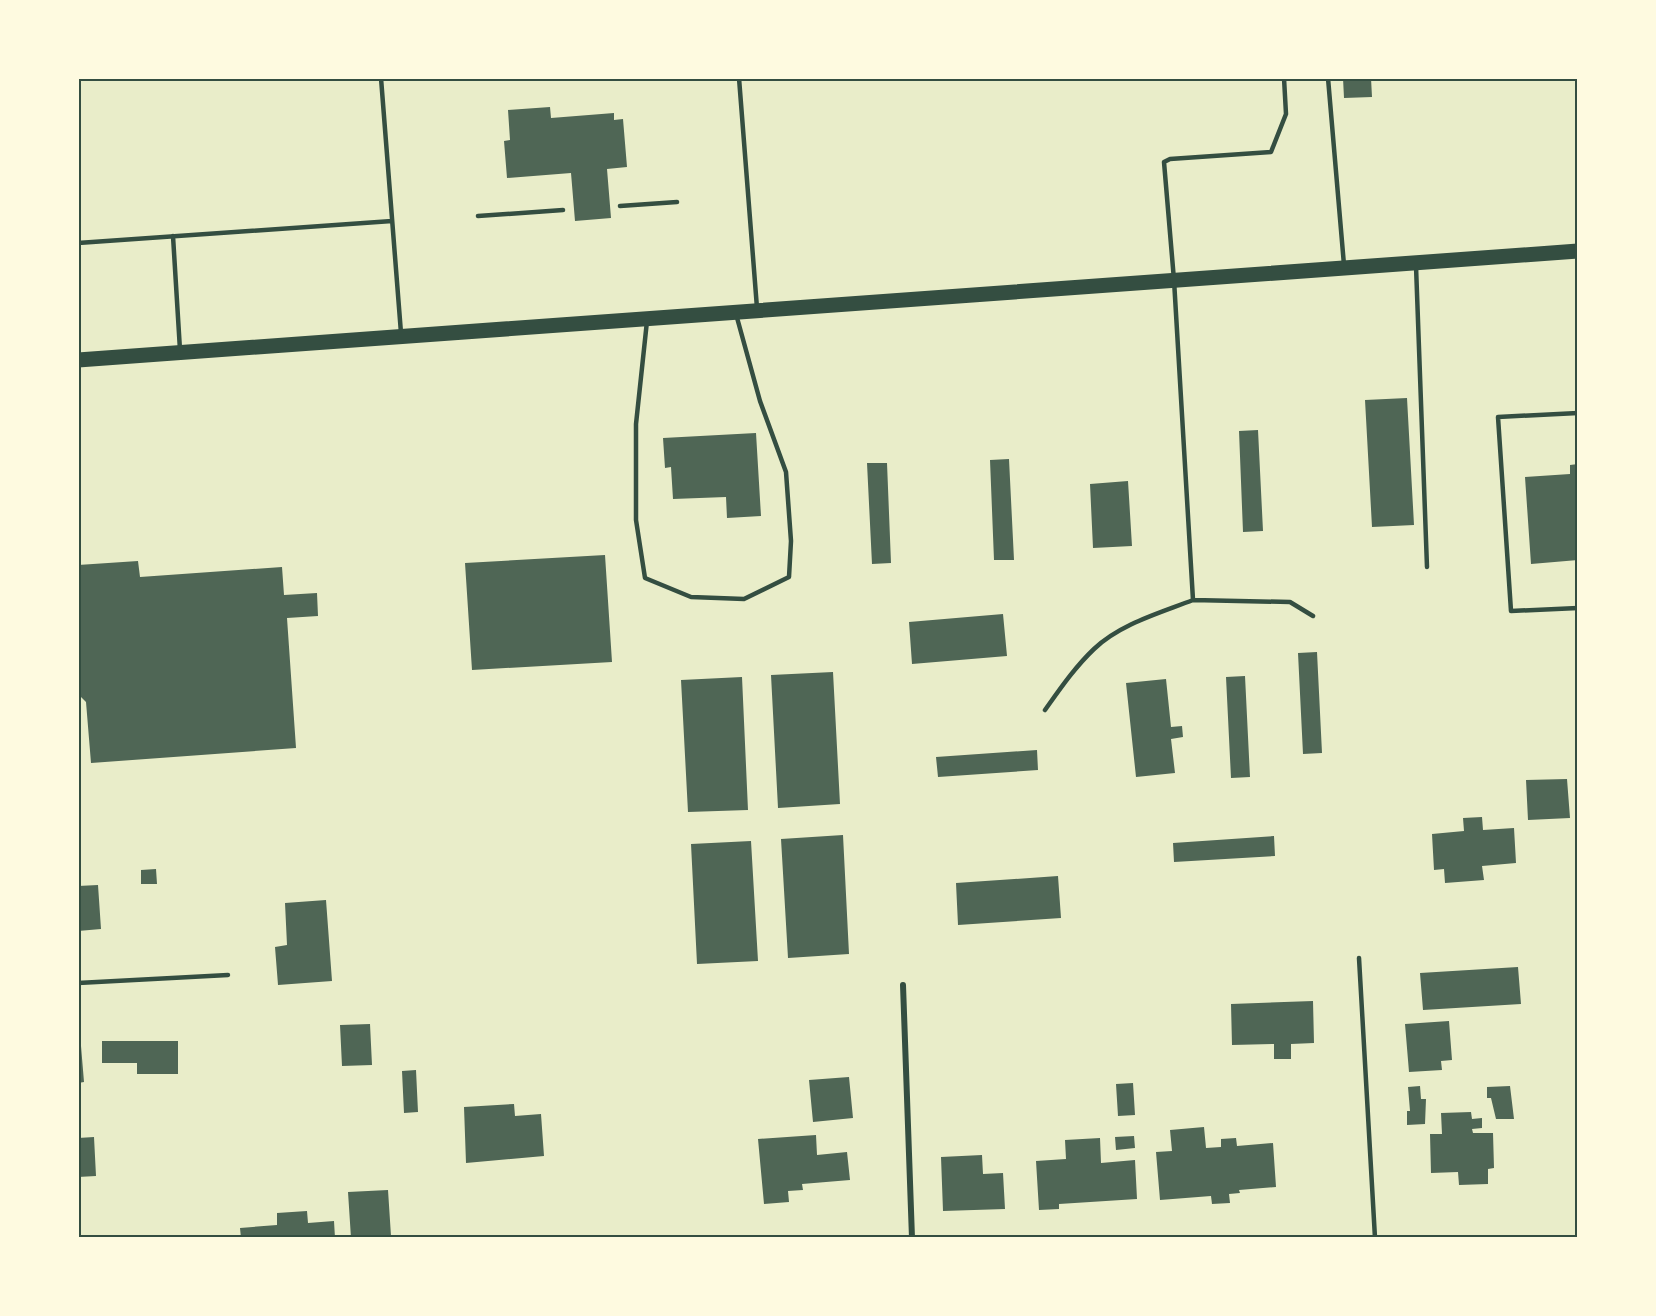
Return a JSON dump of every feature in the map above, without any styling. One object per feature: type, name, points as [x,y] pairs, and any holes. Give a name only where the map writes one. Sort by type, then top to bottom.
[{"type":"main road","points":[[78,360],[1578,251]]},
{"type":"street","points":[[903,985],[912,1238]]},
{"type":"lane","points":[[381,78],[401,337]]},
{"type":"lane","points":[[739,78],[757,311]]},
{"type":"lane","points":[[1192,600],[1174,280],[1164,162],[1170,159],[1271,152],[1286,114],[1284,78]]},
{"type":"lane","points":[[1328,78],[1344,268]]},
{"type":"lane","points":[[620,206],[677,202]]},
{"type":"lane","points":[[478,216],[563,210]]},
{"type":"lane","points":[[78,243],[393,221]]},
{"type":"lane","points":[[173,236],[180,353]]},
{"type":"lane","points":[[1578,251],[1578,269]]},
{"type":"lane","points":[[1416,263],[1427,567]]},
{"type":"lane","points":[[647,319],[636,445],[636,520],[645,578],[691,597],[744,599],[789,577],[791,541],[786,472],[760,401],[736,312]]},
{"type":"lane","points":[[1578,413],[1498,417],[1511,611],[1578,608]]},
{"type":"lane","points":[[1045,710],[1067,679],[1095,648],[1136,622],[1192,600],[1290,602],[1313,616]]},
{"type":"lane","points":[[1359,958],[1376,1238]]},
{"type":"lane","points":[[78,983],[228,975]]},
{"type":"building","points":[[1343,78],[1371,78],[1372,97],[1344,98]]},
{"type":"building","points":[[550,107],[551,118],[614,113],[614,120],[623,119],[627,167],[607,169],[611,218],[575,221],[571,173],[507,178],[504,141],[510,140],[508,110]]},
{"type":"building","points":[[1407,398],[1414,525],[1372,527],[1365,400]]},
{"type":"building","points":[[1258,430],[1263,531],[1243,532],[1239,431]]},
{"type":"building","points":[[756,433],[761,516],[727,518],[726,497],[673,499],[671,467],[665,468],[663,438]]},
{"type":"building","points":[[1009,459],[1014,560],[994,560],[990,460]]},
{"type":"building","points":[[867,463],[887,463],[891,563],[872,564]]},
{"type":"building","points":[[1578,464],[1578,560],[1531,564],[1525,477],[1570,474],[1570,465]]},
{"type":"building","points":[[1128,481],[1132,546],[1093,548],[1090,484]]},
{"type":"building","points":[[605,555],[612,662],[472,670],[465,563]]},
{"type":"building","points":[[138,561],[140,577],[282,567],[284,595],[317,593],[318,616],[287,618],[296,748],[91,763],[86,702],[78,694],[78,565]]},
{"type":"building","points":[[1003,614],[1007,656],[912,664],[909,622]]},
{"type":"building","points":[[1317,652],[1322,753],[1303,754],[1298,653]]},
{"type":"building","points":[[833,672],[840,804],[778,808],[771,675]]},
{"type":"building","points":[[1245,676],[1250,777],[1231,778],[1226,677]]},
{"type":"building","points":[[742,677],[748,810],[688,812],[681,680]]},
{"type":"building","points":[[1166,679],[1171,727],[1182,726],[1183,737],[1171,739],[1175,773],[1136,777],[1126,683]]},
{"type":"building","points":[[1037,750],[1038,770],[938,777],[936,757]]},
{"type":"building","points":[[1567,779],[1570,818],[1528,820],[1526,780]]},
{"type":"building","points":[[1482,817],[1483,830],[1514,828],[1516,863],[1482,866],[1484,880],[1445,883],[1444,869],[1434,870],[1432,834],[1464,831],[1463,818]]},
{"type":"building","points":[[843,835],[849,954],[788,958],[781,839]]},
{"type":"building","points":[[1274,836],[1275,856],[1174,862],[1173,843]]},
{"type":"building","points":[[751,841],[758,961],[697,964],[691,844]]},
{"type":"building","points":[[156,869],[157,884],[141,884],[141,870]]},
{"type":"building","points":[[1058,876],[1061,918],[958,925],[956,883]]},
{"type":"building","points":[[98,885],[101,929],[78,931],[78,886]]},
{"type":"building","points":[[326,900],[332,981],[278,985],[275,947],[287,945],[285,903]]},
{"type":"building","points":[[1518,967],[1521,1004],[1423,1010],[1420,973]]},
{"type":"building","points":[[1313,1001],[1314,1043],[1291,1044],[1291,1059],[1274,1059],[1274,1044],[1232,1045],[1231,1004]]},
{"type":"building","points":[[1449,1021],[1452,1060],[1441,1061],[1442,1070],[1409,1072],[1405,1024]]},
{"type":"building","points":[[370,1024],[372,1065],[342,1066],[340,1025]]},
{"type":"building","points":[[102,1041],[178,1041],[178,1074],[137,1074],[137,1063],[102,1063]]},
{"type":"building","points":[[78,1046],[81,1046],[84,1082],[78,1083]]},
{"type":"building","points":[[416,1070],[418,1112],[404,1113],[402,1071]]},
{"type":"building","points":[[849,1077],[853,1118],[813,1122],[809,1080]]},
{"type":"building","points":[[1133,1083],[1135,1115],[1118,1116],[1116,1084]]},
{"type":"building","points":[[1420,1086],[1421,1099],[1426,1099],[1425,1124],[1407,1125],[1407,1111],[1410,1111],[1408,1087]]},
{"type":"building","points":[[1510,1086],[1514,1119],[1496,1119],[1491,1098],[1487,1098],[1487,1087]]},
{"type":"building","points":[[514,1104],[515,1116],[541,1114],[544,1156],[466,1163],[464,1107]]},
{"type":"building","points":[[1471,1112],[1472,1119],[1482,1118],[1482,1128],[1472,1129],[1473,1133],[1493,1133],[1494,1168],[1488,1169],[1488,1184],[1459,1185],[1458,1172],[1431,1173],[1430,1134],[1442,1134],[1441,1113]]},
{"type":"building","points":[[1204,1127],[1206,1148],[1221,1147],[1221,1139],[1236,1138],[1237,1146],[1273,1143],[1276,1187],[1239,1190],[1240,1193],[1229,1194],[1230,1203],[1212,1204],[1211,1196],[1160,1200],[1156,1152],[1172,1151],[1170,1130]]},
{"type":"building","points":[[816,1135],[817,1155],[847,1152],[850,1180],[802,1184],[803,1190],[788,1191],[789,1202],[764,1204],[758,1139]]},
{"type":"building","points":[[1134,1136],[1135,1148],[1116,1150],[1115,1137]]},
{"type":"building","points":[[94,1137],[96,1176],[78,1177],[78,1138]]},
{"type":"building","points":[[1100,1138],[1101,1163],[1135,1160],[1137,1199],[1059,1204],[1059,1209],[1039,1210],[1036,1161],[1066,1159],[1065,1140]]},
{"type":"building","points":[[982,1155],[983,1174],[1003,1173],[1005,1209],[943,1211],[941,1157]]},
{"type":"building","points":[[388,1190],[391,1236],[351,1238],[348,1192]]},
{"type":"building","points":[[307,1211],[308,1223],[334,1221],[335,1238],[241,1238],[240,1228],[277,1225],[277,1213]]}]
